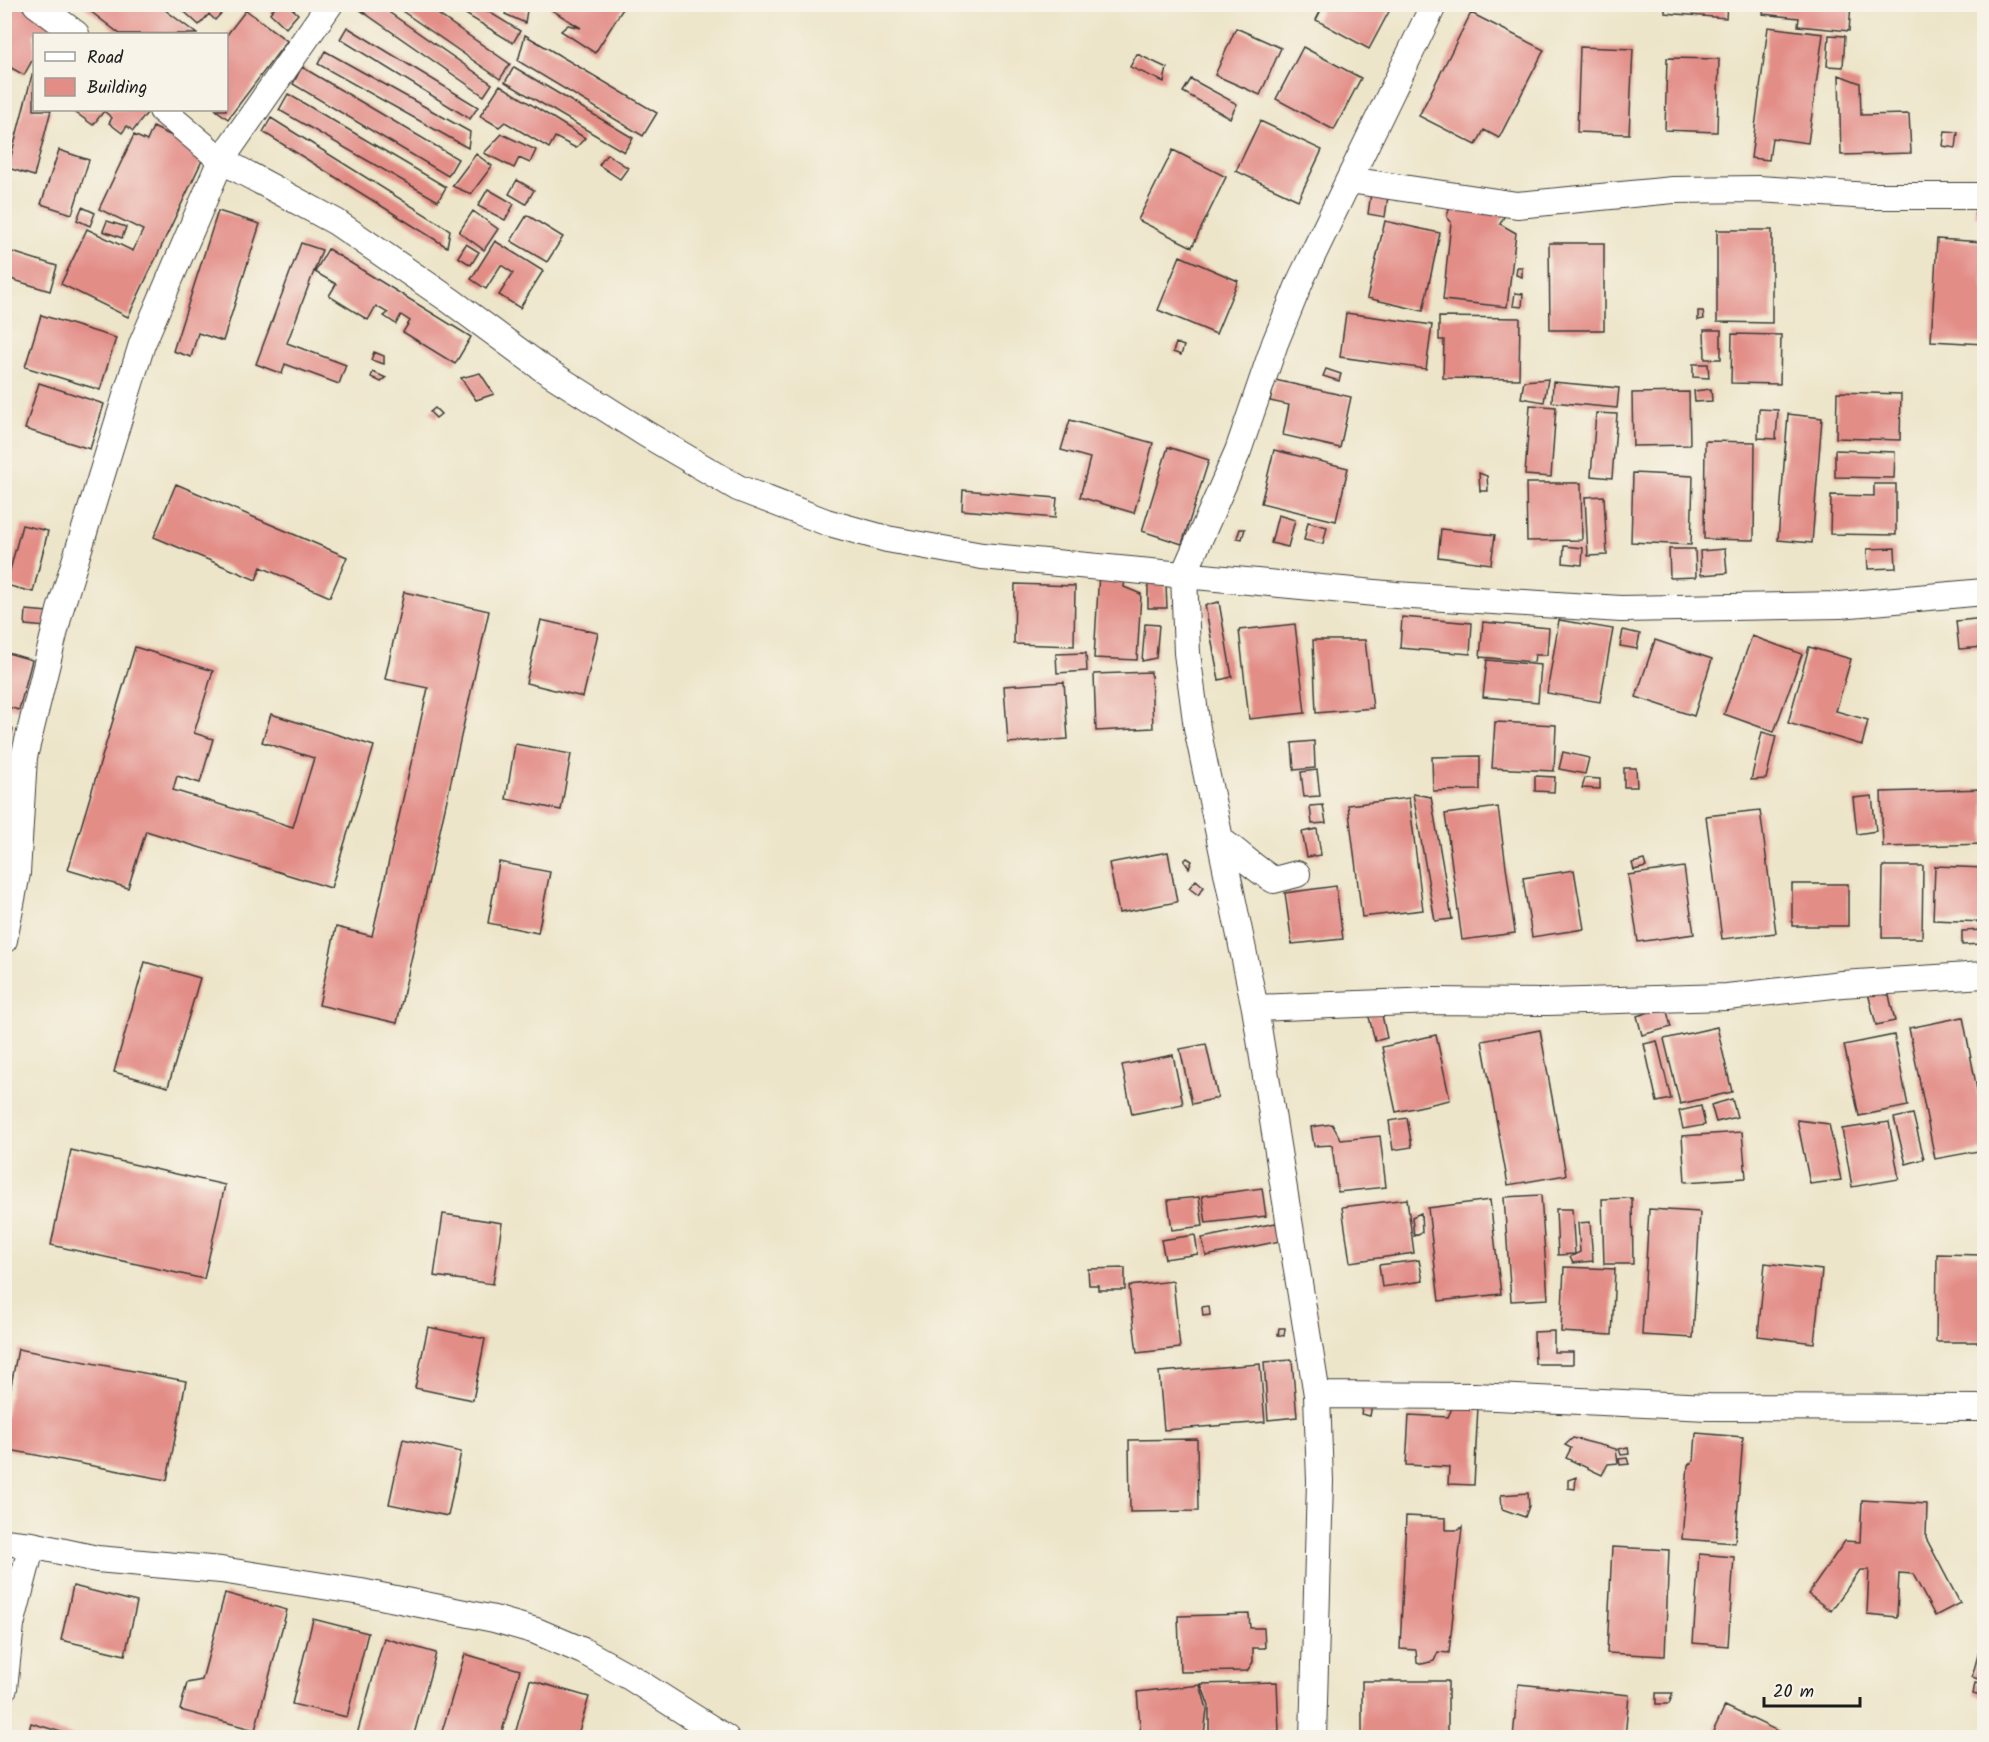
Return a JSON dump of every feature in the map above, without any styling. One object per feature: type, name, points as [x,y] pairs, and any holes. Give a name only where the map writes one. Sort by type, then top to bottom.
[{"type":"street","points":[[36,4],[74,33]]},
{"type":"street","points":[[1313,1737],[1320,1481],[1317,1395],[1256,1008],[1195,717],[1187,653],[1184,574],[1238,451],[1275,343],[1302,278],[1434,4]]},
{"type":"street","points":[[4,940],[17,873],[24,757],[60,610],[142,344],[220,160],[324,6]]},
{"type":"street","points":[[163,111],[220,160],[336,222],[451,301],[542,368],[738,488],[826,522],[887,539],[982,556],[1396,595],[1621,609],[1840,605],[1984,592]]},
{"type":"street","points":[[1349,180],[1517,205],[1673,190],[1758,189],[1870,196],[1984,196]]},
{"type":"street","points":[[1220,840],[1241,854],[1255,869],[1274,880],[1297,874]]},
{"type":"street","points":[[1256,1008],[1434,1001],[1547,1002],[1727,997],[1842,984],[1984,975]]},
{"type":"street","points":[[1317,1395],[1474,1396],[1708,1407],[1984,1408]]},
{"type":"street","points":[[4,1542],[32,1545],[97,1559],[221,1570],[361,1592],[494,1619],[536,1631],[583,1651],[630,1677],[726,1737]]},
{"type":"street","points":[[4,1688],[11,1624],[32,1545]]},
{"type":"building","points":[[5,4],[25,4],[55,22],[49,33],[33,33],[33,59],[24,75],[4,64],[4,34],[9,28],[5,25]]},
{"type":"building","points":[[81,4],[157,4],[196,33],[119,33]]},
{"type":"building","points":[[176,4],[230,4],[215,20],[209,14],[199,25]]},
{"type":"building","points":[[277,4],[287,4],[298,14],[286,28],[270,13]]},
{"type":"building","points":[[358,4],[377,4],[492,84],[484,96],[356,7]]},
{"type":"building","points":[[392,4],[423,4],[510,64],[500,79]]},
{"type":"building","points":[[449,4],[476,4],[520,31],[513,43]]},
{"type":"building","points":[[509,4],[527,10],[525,23],[505,14]]},
{"type":"building","points":[[553,4],[626,4],[595,53],[561,31],[568,25],[581,28],[550,9]]},
{"type":"building","points":[[1324,4],[1393,4],[1369,49],[1316,20]]},
{"type":"building","points":[[1665,4],[1727,4],[1726,18],[1665,13]]},
{"type":"building","points":[[1764,4],[1851,4],[1849,31],[1798,26],[1799,18],[1763,14]]},
{"type":"building","points":[[1940,4],[1984,4],[1984,8],[1940,9]]},
{"type":"building","points":[[246,10],[287,41],[228,119],[217,111],[228,111],[228,33]]},
{"type":"building","points":[[1471,13],[1544,50],[1499,138],[1484,130],[1476,145],[1419,116]]},
{"type":"building","points":[[347,27],[478,107],[470,119],[340,39]]},
{"type":"building","points":[[1768,27],[1823,34],[1808,143],[1772,138],[1769,160],[1751,158]]},
{"type":"building","points":[[1236,28],[1281,48],[1260,95],[1215,75]]},
{"type":"building","points":[[525,35],[657,113],[643,136],[518,61]]},
{"type":"building","points":[[1829,35],[1845,36],[1843,67],[1827,66]]},
{"type":"building","points":[[1303,47],[1361,78],[1334,130],[1276,99]]},
{"type":"building","points":[[1580,47],[1633,49],[1629,134],[1577,132]]},
{"type":"building","points":[[325,51],[470,132],[468,148],[318,64]]},
{"type":"building","points":[[1137,54],[1167,68],[1164,82],[1130,67]]},
{"type":"building","points":[[1667,58],[1719,59],[1717,132],[1665,130]]},
{"type":"building","points":[[302,67],[458,159],[448,176],[293,84]]},
{"type":"building","points":[[514,67],[633,138],[624,152],[505,82]]},
{"type":"building","points":[[32,75],[33,111],[51,111],[34,176],[8,168]]},
{"type":"building","points":[[1839,75],[1860,83],[1861,115],[1909,114],[1911,153],[1841,155]]},
{"type":"building","points":[[1191,79],[1237,104],[1230,118],[1183,92]]},
{"type":"building","points":[[500,85],[585,138],[576,148],[555,137],[549,148],[505,122],[499,127],[480,116]]},
{"type":"building","points":[[288,94],[446,187],[438,201],[279,110]]},
{"type":"building","points":[[73,111],[104,111],[93,125]]},
{"type":"building","points":[[104,111],[144,111],[147,113],[133,131],[127,126],[122,133],[109,123],[112,118]]},
{"type":"building","points":[[271,118],[450,230],[447,247],[263,132]]},
{"type":"building","points":[[1260,121],[1322,150],[1298,200],[1236,171]]},
{"type":"building","points":[[153,127],[206,152],[128,317],[61,284],[87,229],[133,251],[143,230],[99,209],[134,135],[147,141]]},
{"type":"building","points":[[1945,131],[1958,132],[1956,148],[1943,146]]},
{"type":"building","points":[[502,134],[536,150],[530,163],[519,158],[514,168],[484,153]]},
{"type":"building","points":[[59,150],[89,160],[72,214],[41,204]]},
{"type":"building","points":[[1173,150],[1226,177],[1192,247],[1138,220]]},
{"type":"building","points":[[476,154],[492,166],[471,194],[452,186]]},
{"type":"building","points":[[607,154],[628,168],[620,179],[599,165]]},
{"type":"building","points":[[517,180],[534,190],[526,204],[509,194]]},
{"type":"building","points":[[488,189],[514,204],[505,220],[478,206]]},
{"type":"building","points":[[1371,193],[1388,196],[1385,217],[1368,214]]},
{"type":"building","points":[[1451,201],[1506,213],[1500,224],[1516,233],[1507,307],[1443,300],[1451,222],[1447,217]]},
{"type":"building","points":[[1975,204],[1984,205],[1984,217],[1975,216]]},
{"type":"building","points":[[82,207],[95,213],[90,226],[77,220]]},
{"type":"building","points":[[218,211],[260,224],[223,341],[198,333],[191,357],[173,351]]},
{"type":"building","points":[[473,211],[498,229],[484,250],[459,232]]},
{"type":"building","points":[[527,215],[563,237],[547,262],[511,241]]},
{"type":"building","points":[[107,221],[126,227],[122,238],[103,231]]},
{"type":"building","points":[[1385,221],[1440,233],[1423,311],[1367,298]]},
{"type":"building","points":[[1717,230],[1772,230],[1772,323],[1717,322]]},
{"type":"building","points":[[1937,239],[1984,242],[1984,344],[1931,341]]},
{"type":"building","points":[[495,241],[543,271],[520,308],[499,295],[513,273],[501,265],[486,289],[471,279]]},
{"type":"building","points":[[301,243],[322,250],[287,343],[346,365],[339,384],[285,364],[282,374],[256,364]]},
{"type":"building","points":[[1549,243],[1604,243],[1604,330],[1550,330]]},
{"type":"building","points":[[466,244],[479,252],[471,265],[458,257]]},
{"type":"building","points":[[328,249],[471,337],[455,364],[403,332],[410,321],[401,315],[396,324],[384,316],[388,313],[376,306],[368,320],[329,296],[336,284],[315,272]]},
{"type":"building","points":[[9,251],[57,266],[50,291],[4,277]]},
{"type":"building","points":[[1180,256],[1238,281],[1216,334],[1158,310]]},
{"type":"building","points":[[1517,267],[1522,267],[1522,277],[1516,275]]},
{"type":"building","points":[[1515,293],[1523,294],[1522,307],[1513,306]]},
{"type":"building","points":[[1698,311],[1703,311],[1704,319],[1698,320]]},
{"type":"building","points":[[1346,313],[1432,325],[1426,369],[1340,357]]},
{"type":"building","points":[[41,315],[116,338],[100,390],[25,367]]},
{"type":"building","points":[[1439,317],[1520,318],[1519,379],[1443,378],[1444,340],[1439,340]]},
{"type":"building","points":[[1704,330],[1721,330],[1721,359],[1705,359]]},
{"type":"building","points":[[1732,334],[1781,335],[1780,384],[1731,383]]},
{"type":"building","points":[[1176,343],[1184,346],[1181,355],[1173,352]]},
{"type":"building","points":[[374,352],[384,356],[384,364],[371,360]]},
{"type":"building","points":[[1693,364],[1708,364],[1709,378],[1693,377]]},
{"type":"building","points":[[1979,364],[1984,364],[1984,381],[1980,382]]},
{"type":"building","points":[[1326,369],[1341,374],[1339,381],[1323,376]]},
{"type":"building","points":[[373,372],[386,378],[381,382],[371,377]]},
{"type":"building","points":[[480,373],[494,394],[476,400],[461,378]]},
{"type":"building","points":[[1548,379],[1544,402],[1521,398],[1524,381]]},
{"type":"building","points":[[1275,380],[1351,397],[1340,448],[1283,435],[1289,405],[1270,401]]},
{"type":"building","points":[[1553,382],[1619,388],[1617,408],[1552,402]]},
{"type":"building","points":[[39,383],[104,404],[90,449],[25,429]]},
{"type":"building","points":[[1711,389],[1712,401],[1695,402],[1694,391]]},
{"type":"building","points":[[1689,392],[1690,445],[1633,446],[1632,393]]},
{"type":"building","points":[[1837,392],[1901,394],[1900,440],[1836,438]]},
{"type":"building","points":[[1530,405],[1556,407],[1551,477],[1525,475]]},
{"type":"building","points":[[435,408],[441,414],[436,418],[430,412]]},
{"type":"building","points":[[1759,409],[1778,410],[1776,439],[1758,438]]},
{"type":"building","points":[[1596,413],[1617,414],[1612,478],[1591,476]]},
{"type":"building","points":[[1788,414],[1822,418],[1812,543],[1778,540]]},
{"type":"building","points":[[1070,420],[1153,443],[1134,513],[1080,497],[1090,458],[1061,450]]},
{"type":"building","points":[[1705,441],[1755,442],[1754,540],[1704,539]]},
{"type":"building","points":[[1168,447],[1209,460],[1182,544],[1142,531]]},
{"type":"building","points":[[1274,450],[1348,468],[1336,521],[1261,503]]},
{"type":"building","points":[[1835,450],[1895,452],[1894,478],[1835,477]]},
{"type":"building","points":[[1479,473],[1487,476],[1488,491],[1480,491]]},
{"type":"building","points":[[1633,473],[1693,476],[1691,545],[1631,542]]},
{"type":"building","points":[[1526,483],[1581,483],[1582,540],[1527,541]]},
{"type":"building","points":[[176,484],[347,557],[330,597],[261,567],[256,580],[154,537]]},
{"type":"building","points":[[1874,484],[1896,484],[1896,535],[1830,534],[1831,495],[1874,496]]},
{"type":"building","points":[[963,490],[1057,498],[1055,518],[962,510]]},
{"type":"building","points":[[1604,496],[1607,555],[1588,556],[1585,497]]},
{"type":"building","points":[[1278,515],[1295,520],[1288,547],[1271,543]]},
{"type":"building","points":[[1308,522],[1327,527],[1323,544],[1304,540]]},
{"type":"building","points":[[22,525],[48,531],[33,592],[6,585]]},
{"type":"building","points":[[1240,529],[1245,529],[1242,539],[1237,538]]},
{"type":"building","points":[[1441,529],[1495,535],[1491,564],[1438,557]]},
{"type":"building","points":[[1564,546],[1583,548],[1582,565],[1563,563]]},
{"type":"building","points":[[1895,548],[1896,568],[1868,569],[1867,549]]},
{"type":"building","points":[[1669,549],[1695,549],[1696,577],[1670,578]]},
{"type":"building","points":[[1725,549],[1727,573],[1701,575],[1700,551]]},
{"type":"building","points":[[1099,572],[1125,574],[1124,587],[1141,594],[1137,660],[1094,658]]},
{"type":"building","points":[[1148,580],[1166,585],[1167,608],[1148,608]]},
{"type":"building","points":[[1015,584],[1075,586],[1074,646],[1014,644]]},
{"type":"building","points":[[404,592],[489,611],[397,1023],[319,1005],[336,927],[372,936],[428,688],[385,679]]},
{"type":"building","points":[[1219,602],[1232,677],[1219,680],[1205,605]]},
{"type":"building","points":[[26,610],[48,612],[47,627],[25,625]]},
{"type":"building","points":[[1402,617],[1472,623],[1470,654],[1400,648]]},
{"type":"building","points":[[1984,618],[1984,647],[1959,649],[1956,621]]},
{"type":"building","points":[[541,620],[598,633],[583,697],[526,683]]},
{"type":"building","points":[[1559,620],[1613,629],[1600,702],[1547,693]]},
{"type":"building","points":[[1483,622],[1549,628],[1547,655],[1535,655],[1534,662],[1480,657]]},
{"type":"building","points":[[1145,624],[1159,625],[1156,658],[1142,661]]},
{"type":"building","points":[[1295,624],[1305,713],[1249,719],[1239,630]]},
{"type":"building","points":[[1623,630],[1640,634],[1637,649],[1620,646]]},
{"type":"building","points":[[1752,636],[1802,654],[1774,732],[1724,714]]},
{"type":"building","points":[[1313,640],[1365,640],[1373,708],[1316,713]]},
{"type":"building","points":[[1655,640],[1712,659],[1694,716],[1636,697]]},
{"type":"building","points":[[135,647],[213,671],[194,733],[213,739],[200,783],[177,776],[173,790],[293,827],[314,758],[262,742],[271,714],[374,746],[331,888],[146,831],[128,888],[68,870]]},
{"type":"building","points":[[1809,647],[1851,659],[1836,711],[1868,720],[1862,745],[1788,723]]},
{"type":"building","points":[[4,652],[32,660],[19,710],[4,706]]},
{"type":"building","points":[[1086,653],[1087,671],[1057,673],[1056,654]]},
{"type":"building","points":[[1487,660],[1541,665],[1538,702],[1483,697]]},
{"type":"building","points":[[1151,672],[1153,728],[1096,731],[1094,674]]},
{"type":"building","points":[[1064,682],[1068,739],[1008,743],[1004,686]]},
{"type":"building","points":[[1495,722],[1556,725],[1554,771],[1492,768]]},
{"type":"building","points":[[4,727],[13,729],[5,760],[4,760]]},
{"type":"building","points":[[1762,732],[1776,736],[1766,779],[1751,780]]},
{"type":"building","points":[[1314,741],[1315,768],[1294,770],[1292,743]]},
{"type":"building","points":[[515,744],[571,754],[561,810],[506,799]]},
{"type":"building","points":[[1563,752],[1589,758],[1585,774],[1559,769]]},
{"type":"building","points":[[1480,756],[1480,790],[1433,791],[1432,757]]},
{"type":"building","points":[[1624,768],[1636,768],[1637,787],[1624,787]]},
{"type":"building","points":[[1317,770],[1320,796],[1304,797],[1301,772]]},
{"type":"building","points":[[1535,776],[1555,777],[1554,792],[1535,791]]},
{"type":"building","points":[[1585,778],[1600,779],[1600,789],[1582,788]]},
{"type":"building","points":[[1984,789],[1984,844],[1883,847],[1881,792]]},
{"type":"building","points":[[1413,794],[1431,797],[1452,919],[1435,921]]},
{"type":"building","points":[[1872,796],[1876,831],[1857,834],[1853,798]]},
{"type":"building","points":[[1409,798],[1423,910],[1362,917],[1348,805]]},
{"type":"building","points":[[1323,805],[1326,823],[1312,824],[1310,806]]},
{"type":"building","points":[[1498,807],[1515,933],[1462,940],[1445,814]]},
{"type":"building","points":[[1760,810],[1776,933],[1722,939],[1706,816]]},
{"type":"building","points":[[1317,829],[1321,855],[1307,857],[1302,832]]},
{"type":"building","points":[[1168,852],[1177,902],[1119,913],[1109,863]]},
{"type":"building","points":[[1187,858],[1192,861],[1189,868],[1184,861]]},
{"type":"building","points":[[1644,860],[1646,867],[1634,870],[1632,863]]},
{"type":"building","points":[[499,862],[550,872],[538,933],[488,923]]},
{"type":"building","points":[[1883,866],[1923,866],[1922,938],[1882,938]]},
{"type":"building","points":[[1935,866],[1984,868],[1984,922],[1933,920]]},
{"type":"building","points":[[1684,867],[1694,934],[1638,942],[1628,875]]},
{"type":"building","points":[[1574,870],[1584,929],[1532,937],[1523,878]]},
{"type":"building","points":[[1196,880],[1204,887],[1198,895],[1189,888]]},
{"type":"building","points":[[1792,884],[1848,884],[1848,926],[1792,926]]},
{"type":"building","points":[[1336,886],[1343,939],[1292,944],[1285,893]]},
{"type":"building","points":[[1984,930],[1984,944],[1962,945],[1962,931]]},
{"type":"building","points":[[145,962],[200,978],[168,1087],[114,1072]]},
{"type":"building","points":[[1868,993],[1889,995],[1895,1021],[1876,1025]]},
{"type":"building","points":[[1666,1007],[1671,1027],[1642,1035],[1637,1016]]},
{"type":"building","points":[[1368,1013],[1382,1015],[1387,1038],[1375,1041]]},
{"type":"building","points":[[1963,1017],[1984,1126],[1984,1150],[1935,1159],[1909,1028]]},
{"type":"building","points":[[1717,1027],[1732,1092],[1680,1104],[1664,1039]]},
{"type":"building","points":[[1540,1030],[1566,1175],[1508,1185],[1482,1041]]},
{"type":"building","points":[[1436,1035],[1450,1100],[1396,1112],[1382,1047]]},
{"type":"building","points":[[1894,1035],[1908,1106],[1859,1116],[1844,1045]]},
{"type":"building","points":[[1657,1041],[1671,1099],[1657,1102],[1644,1044]]},
{"type":"building","points":[[1206,1044],[1218,1098],[1192,1104],[1180,1049]]},
{"type":"building","points":[[1173,1055],[1183,1104],[1132,1114],[1122,1065]]},
{"type":"building","points":[[1732,1099],[1737,1117],[1716,1122],[1711,1105]]},
{"type":"building","points":[[1701,1106],[1705,1125],[1683,1129],[1679,1111]]},
{"type":"building","points":[[1913,1114],[1924,1159],[1906,1164],[1894,1118]]},
{"type":"building","points":[[1407,1118],[1412,1147],[1393,1150],[1389,1121]]},
{"type":"building","points":[[1797,1120],[1829,1124],[1841,1180],[1810,1184]]},
{"type":"building","points":[[1889,1122],[1899,1179],[1852,1187],[1842,1129]]},
{"type":"building","points":[[1332,1124],[1341,1140],[1380,1136],[1386,1187],[1338,1192],[1332,1145],[1314,1146],[1311,1127]]},
{"type":"building","points":[[1742,1132],[1746,1178],[1685,1182],[1682,1136]]},
{"type":"building","points":[[71,1150],[225,1185],[204,1279],[51,1245]]},
{"type":"building","points":[[1262,1188],[1266,1216],[1206,1223],[1202,1196]]},
{"type":"building","points":[[1541,1195],[1548,1299],[1511,1301],[1504,1197]]},
{"type":"building","points":[[1199,1197],[1203,1226],[1172,1230],[1168,1200]]},
{"type":"building","points":[[1632,1198],[1633,1264],[1604,1264],[1602,1199]]},
{"type":"building","points":[[1407,1199],[1414,1253],[1350,1262],[1342,1207]]},
{"type":"building","points":[[1490,1200],[1501,1294],[1439,1301],[1428,1208]]},
{"type":"building","points":[[1556,1209],[1572,1209],[1575,1254],[1558,1255]]},
{"type":"building","points":[[1649,1209],[1700,1212],[1693,1338],[1642,1335]]},
{"type":"building","points":[[1421,1213],[1422,1232],[1414,1236],[1412,1217]]},
{"type":"building","points":[[443,1214],[502,1223],[493,1284],[434,1276]]},
{"type":"building","points":[[1590,1222],[1593,1261],[1573,1263],[1570,1257],[1580,1252],[1578,1223]]},
{"type":"building","points":[[1276,1223],[1280,1241],[1206,1256],[1202,1238]]},
{"type":"building","points":[[1195,1235],[1198,1254],[1165,1259],[1161,1240]]},
{"type":"building","points":[[1937,1254],[1984,1255],[1984,1342],[1936,1342]]},
{"type":"building","points":[[1419,1260],[1423,1281],[1382,1287],[1379,1265]]},
{"type":"building","points":[[1765,1263],[1822,1270],[1814,1343],[1758,1336]]},
{"type":"building","points":[[1564,1267],[1615,1269],[1612,1335],[1561,1332]]},
{"type":"building","points":[[1125,1268],[1125,1290],[1098,1290],[1098,1285],[1089,1285],[1088,1269]]},
{"type":"building","points":[[1173,1281],[1180,1348],[1137,1353],[1129,1286]]},
{"type":"building","points":[[1209,1306],[1210,1315],[1203,1316],[1202,1307]]},
{"type":"building","points":[[428,1327],[485,1339],[473,1400],[415,1388]]},
{"type":"building","points":[[1279,1328],[1285,1328],[1284,1336],[1278,1335]]},
{"type":"building","points":[[1554,1331],[1554,1352],[1573,1352],[1573,1364],[1535,1364],[1534,1332]]},
{"type":"building","points":[[18,1349],[186,1381],[167,1480],[4,1449],[4,1422]]},
{"type":"building","points":[[1292,1360],[1297,1417],[1268,1420],[1264,1362]]},
{"type":"building","points":[[1260,1364],[1265,1422],[1164,1430],[1159,1372]]},
{"type":"building","points":[[1363,1403],[1372,1405],[1370,1416],[1361,1414]]},
{"type":"building","points":[[1454,1404],[1478,1406],[1474,1485],[1448,1484],[1449,1467],[1406,1465],[1409,1415],[1448,1417]]},
{"type":"building","points":[[1696,1433],[1743,1437],[1735,1543],[1682,1539],[1688,1465],[1694,1461]]},
{"type":"building","points":[[1573,1438],[1616,1449],[1618,1463],[1608,1464],[1602,1475],[1566,1458],[1571,1448],[1565,1445]]},
{"type":"building","points":[[403,1439],[461,1452],[448,1516],[389,1504]]},
{"type":"building","points":[[1197,1439],[1198,1511],[1130,1512],[1129,1440]]},
{"type":"building","points":[[1628,1447],[1629,1454],[1621,1455],[1619,1449]]},
{"type":"building","points":[[1627,1458],[1629,1464],[1620,1465],[1619,1459]]},
{"type":"building","points":[[1576,1477],[1575,1489],[1568,1488],[1568,1480]]},
{"type":"building","points":[[1528,1493],[1529,1506],[1525,1517],[1502,1509],[1501,1495]]},
{"type":"building","points":[[1862,1500],[1927,1504],[1926,1538],[1960,1603],[1935,1616],[1913,1574],[1899,1573],[1897,1617],[1867,1614],[1869,1570],[1860,1570],[1831,1611],[1808,1594],[1845,1541],[1860,1542]]},
{"type":"building","points":[[1406,1516],[1446,1518],[1446,1530],[1458,1530],[1462,1527],[1449,1653],[1438,1652],[1434,1661],[1422,1664],[1417,1662],[1416,1650],[1400,1649]]},
{"type":"building","points":[[1612,1547],[1669,1550],[1665,1656],[1607,1653]]},
{"type":"building","points":[[1699,1554],[1734,1557],[1728,1646],[1693,1643]]},
{"type":"building","points":[[73,1586],[137,1602],[125,1655],[61,1640]]},
{"type":"building","points":[[225,1593],[287,1610],[255,1730],[180,1710],[187,1683],[202,1680]]},
{"type":"building","points":[[1249,1614],[1250,1628],[1264,1628],[1265,1648],[1253,1648],[1253,1662],[1247,1671],[1180,1672],[1178,1616]]},
{"type":"building","points":[[313,1619],[368,1633],[347,1717],[292,1704]]},
{"type":"building","points":[[1984,1633],[1984,1681],[1972,1677]]},
{"type":"building","points":[[384,1638],[436,1653],[413,1738],[356,1738]]},
{"type":"building","points":[[465,1654],[520,1670],[500,1738],[440,1738]]},
{"type":"building","points":[[530,1680],[589,1697],[577,1738],[514,1738]]},
{"type":"building","points":[[1362,1681],[1448,1681],[1448,1738],[1362,1737]]},
{"type":"building","points":[[1277,1682],[1279,1731],[1209,1733],[1209,1706],[1201,1684]]},
{"type":"building","points":[[1975,1683],[1984,1685],[1984,1697],[1973,1694]]},
{"type":"building","points":[[1518,1684],[1629,1695],[1625,1738],[1513,1738]]},
{"type":"building","points":[[1200,1685],[1207,1709],[1204,1735],[1141,1738],[1137,1692]]},
{"type":"building","points":[[1656,1693],[1673,1693],[1669,1704],[1656,1704]]},
{"type":"building","points":[[1725,1706],[1778,1731],[1775,1738],[1710,1738]]},
{"type":"building","points":[[31,1723],[78,1737],[78,1738],[27,1738]]}]
